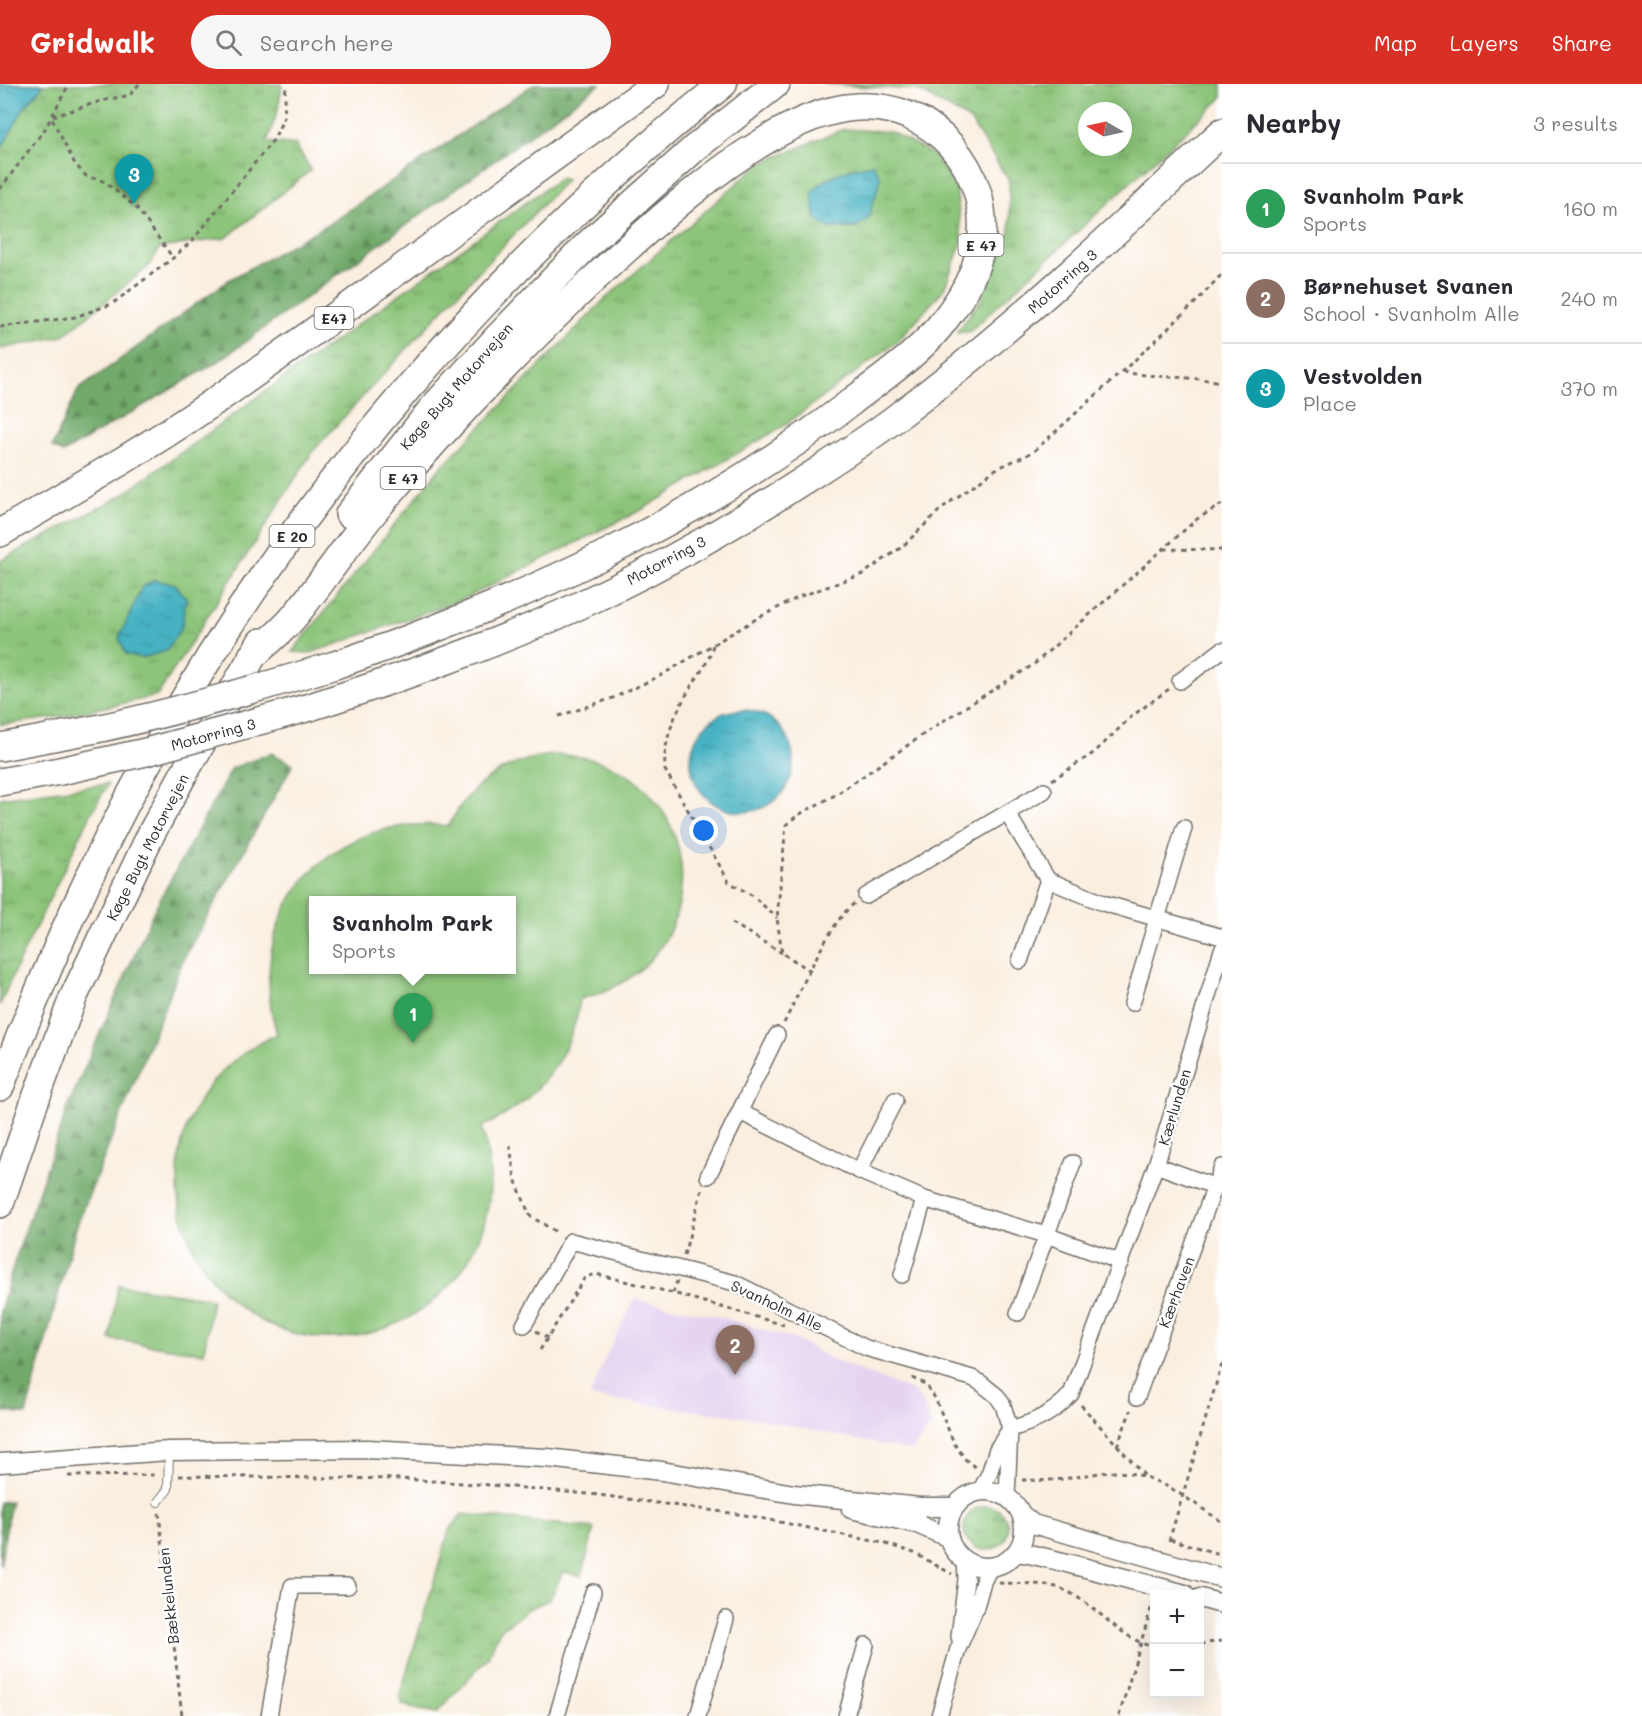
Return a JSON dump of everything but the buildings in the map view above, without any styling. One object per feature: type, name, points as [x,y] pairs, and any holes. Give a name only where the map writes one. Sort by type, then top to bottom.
[{"type":"highway","name":"E47","points":[[0,532],[85,483],[209,405],[312,334],[656,84]]},
{"type":"highway","name":"E 20","points":[[0,1087],[71,914],[152,754],[265,574],[320,496],[408,388],[476,311],[559,227],[675,122],[723,84]]},
{"type":"highway","name":"Køge Bugt Motorvejen","points":[[0,1204],[73,998],[152,832],[276,615],[347,516],[431,410],[499,336],[596,237],[696,147],[776,84]]},
{"type":"highway","name":"E 47","points":[[0,747],[159,716],[335,665],[454,622],[537,588],[652,531],[730,486],[812,432],[915,351],[942,324],[974,273],[981,244],[982,218],[978,191],[968,167],[950,144],[927,124],[895,110],[861,106],[834,110],[803,120],[773,136],[709,179],[655,223],[563,308],[498,373],[374,512],[290,622],[252,656]]},
{"type":"highway","name":"Motorring 3","points":[[0,782],[146,752],[310,707],[395,680],[465,654],[576,607],[654,568],[757,511],[899,416],[982,350],[1062,281],[1222,132]]},
{"type":"street","points":[[1180,681],[1222,650]]},
{"type":"street","points":[[866,896],[1044,791]]},
{"type":"street","points":[[1007,813],[1048,880],[1103,903],[1222,937]]},
{"type":"street","points":[[1132,1004],[1184,828]]},
{"type":"street","points":[[1020,961],[1048,880]]},
{"type":"street","name":"Kærlunden","points":[[1010,1429],[1031,1424],[1046,1417],[1071,1394],[1156,1165],[1222,950]]},
{"type":"street","points":[[708,1176],[777,1035]]},
{"type":"street","points":[[859,1172],[895,1100]]},
{"type":"street","points":[[740,1112],[859,1172],[924,1199],[1046,1235],[1121,1262]]},
{"type":"street","points":[[1018,1313],[1073,1163]]},
{"type":"street","points":[[1156,1165],[1216,1187]]},
{"type":"street","name":"Kærhaven","points":[[1137,1397],[1222,1167]]},
{"type":"street","points":[[902,1275],[924,1199]]},
{"type":"street","points":[[524,1325],[571,1241]]},
{"type":"street","name":"Svanholm Alle","points":[[571,1241],[735,1283],[866,1348],[972,1378],[989,1388],[1003,1405],[1010,1429],[1011,1451],[1007,1488]]},
{"type":"street","points":[[980,1491],[989,1474],[997,1449],[1010,1429]]},
{"type":"street","points":[[5,1463],[169,1451],[367,1449],[547,1458],[662,1471],[794,1494],[917,1524],[950,1538]]},
{"type":"street","points":[[939,1716],[958,1649],[987,1574],[1015,1553],[1024,1534],[1021,1515],[1007,1488],[999,1493],[980,1491],[962,1500],[955,1507],[949,1522],[950,1538],[955,1550],[965,1560],[978,1566],[987,1574]]},
{"type":"street","points":[[794,1494],[920,1507],[955,1507]]},
{"type":"street","points":[[1021,1515],[1034,1524],[1222,1578]]},
{"type":"street","points":[[1015,1553],[1025,1553],[1063,1562],[1170,1590]]},
{"type":"street","points":[[958,1649],[966,1579],[965,1560]]},
{"type":"street","points":[[269,1716],[292,1586],[348,1586]]},
{"type":"street","points":[[556,1716],[593,1592]]},
{"type":"street","points":[[1204,1599],[1222,1605]]},
{"type":"street","points":[[698,1716],[726,1619]]},
{"type":"street","points":[[846,1716],[866,1645]]},
{"type":"lane","points":[[158,1502],[168,1489],[169,1451]]},
{"type":"path","points":[[0,189],[20,165],[69,84]]},
{"type":"path","points":[[51,117],[100,101],[130,95],[139,84]]},
{"type":"path","points":[[0,327],[75,317],[112,304],[173,258],[193,240],[273,139],[284,117],[286,84]]},
{"type":"path","points":[[51,117],[75,164],[86,176],[103,181],[136,207],[173,258]]},
{"type":"path","points":[[559,716],[613,698],[660,676],[756,619],[801,596],[863,574],[902,547],[942,508],[996,469],[1033,452],[1122,372],[1222,274]]},
{"type":"path","points":[[1122,372],[1222,382]]},
{"type":"path","points":[[782,953],[777,918],[786,825],[798,815],[837,794],[943,721],[1033,665],[1197,519],[1222,504]]},
{"type":"path","points":[[1163,549],[1222,550]]},
{"type":"path","points":[[713,645],[704,668],[689,689],[670,726],[664,753],[665,770],[729,882],[753,896],[777,918]]},
{"type":"path","points":[[1044,791],[1047,784],[1095,752],[1132,716],[1180,681]]},
{"type":"path","points":[[777,1035],[833,928],[846,909],[866,896]]},
{"type":"path","points":[[732,923],[811,971]]},
{"type":"path","points":[[510,1145],[515,1179],[530,1215],[571,1241]]},
{"type":"path","points":[[674,1293],[703,1186],[708,1176]]},
{"type":"path","points":[[540,1350],[585,1277],[596,1274],[674,1293],[784,1325]]},
{"type":"path","points":[[1222,1364],[1170,1540],[1222,1555]]},
{"type":"path","points":[[907,1375],[925,1384],[935,1398],[954,1443],[965,1459],[977,1469],[989,1474]]},
{"type":"path","points":[[1071,1394],[1146,1477]]},
{"type":"path","points":[[1117,1446],[1137,1397]]},
{"type":"path","points":[[1007,1488],[1112,1472],[1128,1473],[1146,1477],[1183,1496],[1222,1522]]},
{"type":"path","name":"Bækkelunden","points":[[156,1475],[182,1716]]},
{"type":"path","points":[[65,1476],[169,1475],[402,1479],[611,1496],[745,1515],[895,1546],[966,1579]]},
{"type":"path","points":[[987,1574],[1062,1588],[1088,1603],[1127,1634],[1150,1645]]},
{"type":"path","points":[[1119,1716],[1150,1608]]},
{"type":"path","points":[[1204,1643],[1222,1641]]},
{"type":"shaded area","points":[[635,1299],[717,1316],[797,1340],[831,1359],[914,1392],[923,1403],[932,1426],[911,1451],[759,1419],[590,1397],[606,1356]]},
{"type":"green space","points":[[0,84],[282,84],[278,110],[267,142],[296,145],[311,170],[226,238],[160,248],[149,266],[63,336],[0,349]]},
{"type":"green space","points":[[534,84],[600,84],[219,361],[63,453],[52,447],[78,390],[229,280],[330,223]]},
{"type":"green space","points":[[824,84],[1222,84],[1222,98],[969,332],[956,333],[980,301],[1010,232],[1009,181],[970,120],[917,90]]},
{"type":"green space","points":[[844,129],[891,132],[932,154],[956,187],[962,242],[944,289],[898,341],[782,427],[641,510],[464,599],[311,653],[292,652],[440,468],[605,299],[759,164]]},
{"type":"green space","points":[[560,178],[566,180],[313,451],[157,696],[59,717],[0,725],[0,561],[121,496]]},
{"type":"green space","points":[[271,753],[293,764],[184,958],[76,1228],[26,1415],[0,1411],[0,1311],[15,1260],[69,1103],[155,908],[232,768]]},
{"type":"green space","points":[[552,755],[604,763],[643,787],[669,822],[681,863],[679,906],[661,946],[629,978],[580,999],[569,1040],[548,1076],[534,1092],[519,1105],[482,1127],[489,1193],[474,1249],[442,1293],[398,1323],[346,1337],[293,1333],[242,1308],[200,1261],[193,1249],[183,1222],[178,1194],[180,1152],[192,1114],[202,1097],[227,1067],[242,1054],[277,1034],[269,991],[272,950],[283,913],[303,880],[331,854],[365,836],[405,826],[449,826],[457,811],[478,786],[520,762]]},
{"type":"green space","points":[[108,784],[91,814],[0,1005],[0,798]]},
{"type":"green space","points":[[118,1285],[212,1299],[204,1353],[110,1339]]},
{"type":"green space","points":[[11,1501],[0,1566],[0,1502]]},
{"type":"green space","points":[[986,1506],[1002,1512],[1008,1528],[1002,1544],[986,1550],[970,1544],[964,1528],[970,1512]]},
{"type":"green space","points":[[462,1514],[594,1528],[582,1576],[563,1572],[550,1599],[529,1609],[500,1630],[488,1657],[437,1713],[402,1705],[400,1694],[449,1531]]},
{"type":"water","points":[[0,84],[44,84],[24,108],[0,151]]},
{"type":"water","points":[[873,164],[881,178],[868,219],[855,228],[829,228],[816,219],[812,192],[826,180],[840,173]]},
{"type":"water","points":[[154,580],[175,584],[186,598],[182,627],[166,651],[142,658],[126,654],[119,638],[142,587]]},
{"type":"water","points":[[742,710],[762,714],[778,725],[789,741],[793,761],[789,781],[778,797],[762,808],[742,812],[722,808],[706,797],[695,781],[691,761],[695,741],[706,725],[722,714]]},
{"type":"place","name":"Vestvolden","points":[[134,204]]},
{"type":"place","name":"Svanholm Park","points":[[413,1043]]},
{"type":"place","name":"Børnehuset Svanen","points":[[735,1375]]}]
